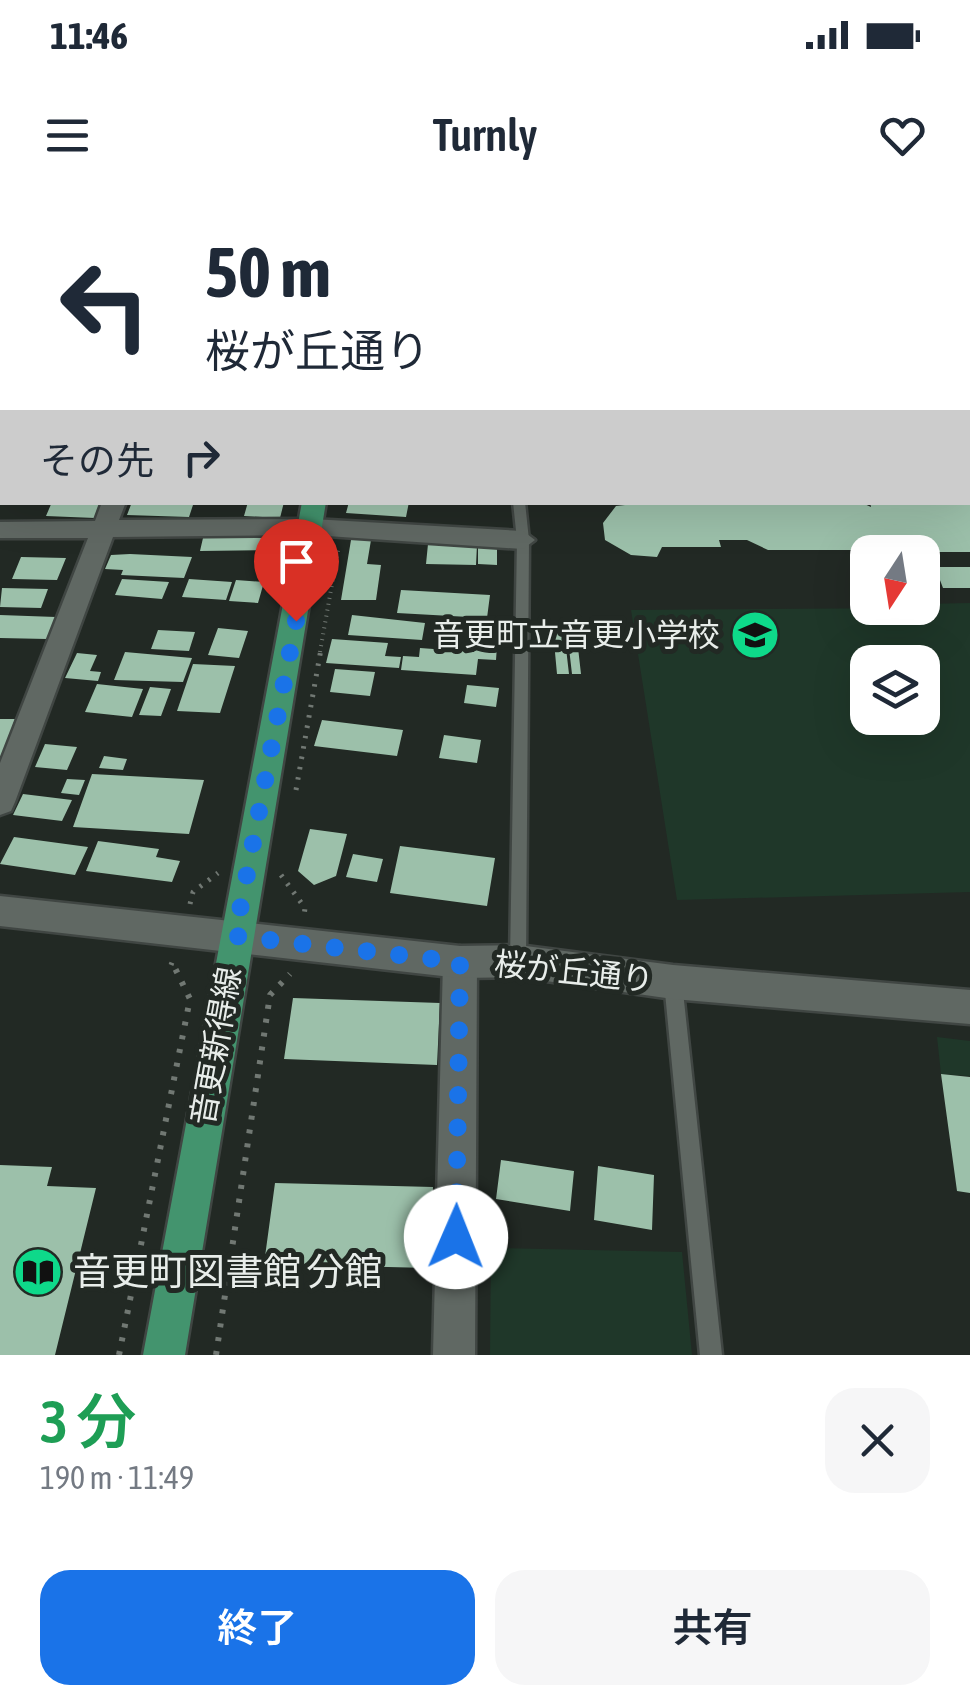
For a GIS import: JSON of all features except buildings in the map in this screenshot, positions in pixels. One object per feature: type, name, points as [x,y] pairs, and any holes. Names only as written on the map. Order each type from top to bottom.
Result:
[{"type":"main road","name":"音更新得線","points":[[164,1355],[235,936],[323,519]]},
{"type":"street","points":[[0,530],[111,516],[323,519],[523,540]]},
{"type":"street","points":[[0,802],[111,516]]},
{"type":"street","name":"桜が丘通り","points":[[0,911],[300,941],[460,962],[518,961],[673,982],[970,1007]]},
{"type":"street","points":[[454,1355],[460,962]]},
{"type":"lane","points":[[518,961],[523,540],[519,505]]},
{"type":"lane","points":[[673,982],[711,1355]]},
{"type":"path","points":[[294,799],[323,519]]},
{"type":"path","points":[[216,1355],[270,995],[295,968],[305,908],[281,876],[284,857]]},
{"type":"path","points":[[119,1355],[190,1000],[171,965],[185,931],[193,892]]},
{"type":"green space","points":[[970,603],[970,892],[677,900],[631,610],[850,608],[850,625],[940,625],[940,604]]},
{"type":"green space","points":[[937,1037],[970,1041],[970,1076],[941,1074]]},
{"type":"green space","points":[[491,1248],[682,1252],[692,1355],[490,1355]]},
{"type":"place","name":"音更町立音更小学校","points":[[755,635]]},
{"type":"place","name":"音更町図書館 分館","points":[[38,1272]]},
{"type":"route","points":[[296,621],[235,936],[460,962],[456,1237]]}]
